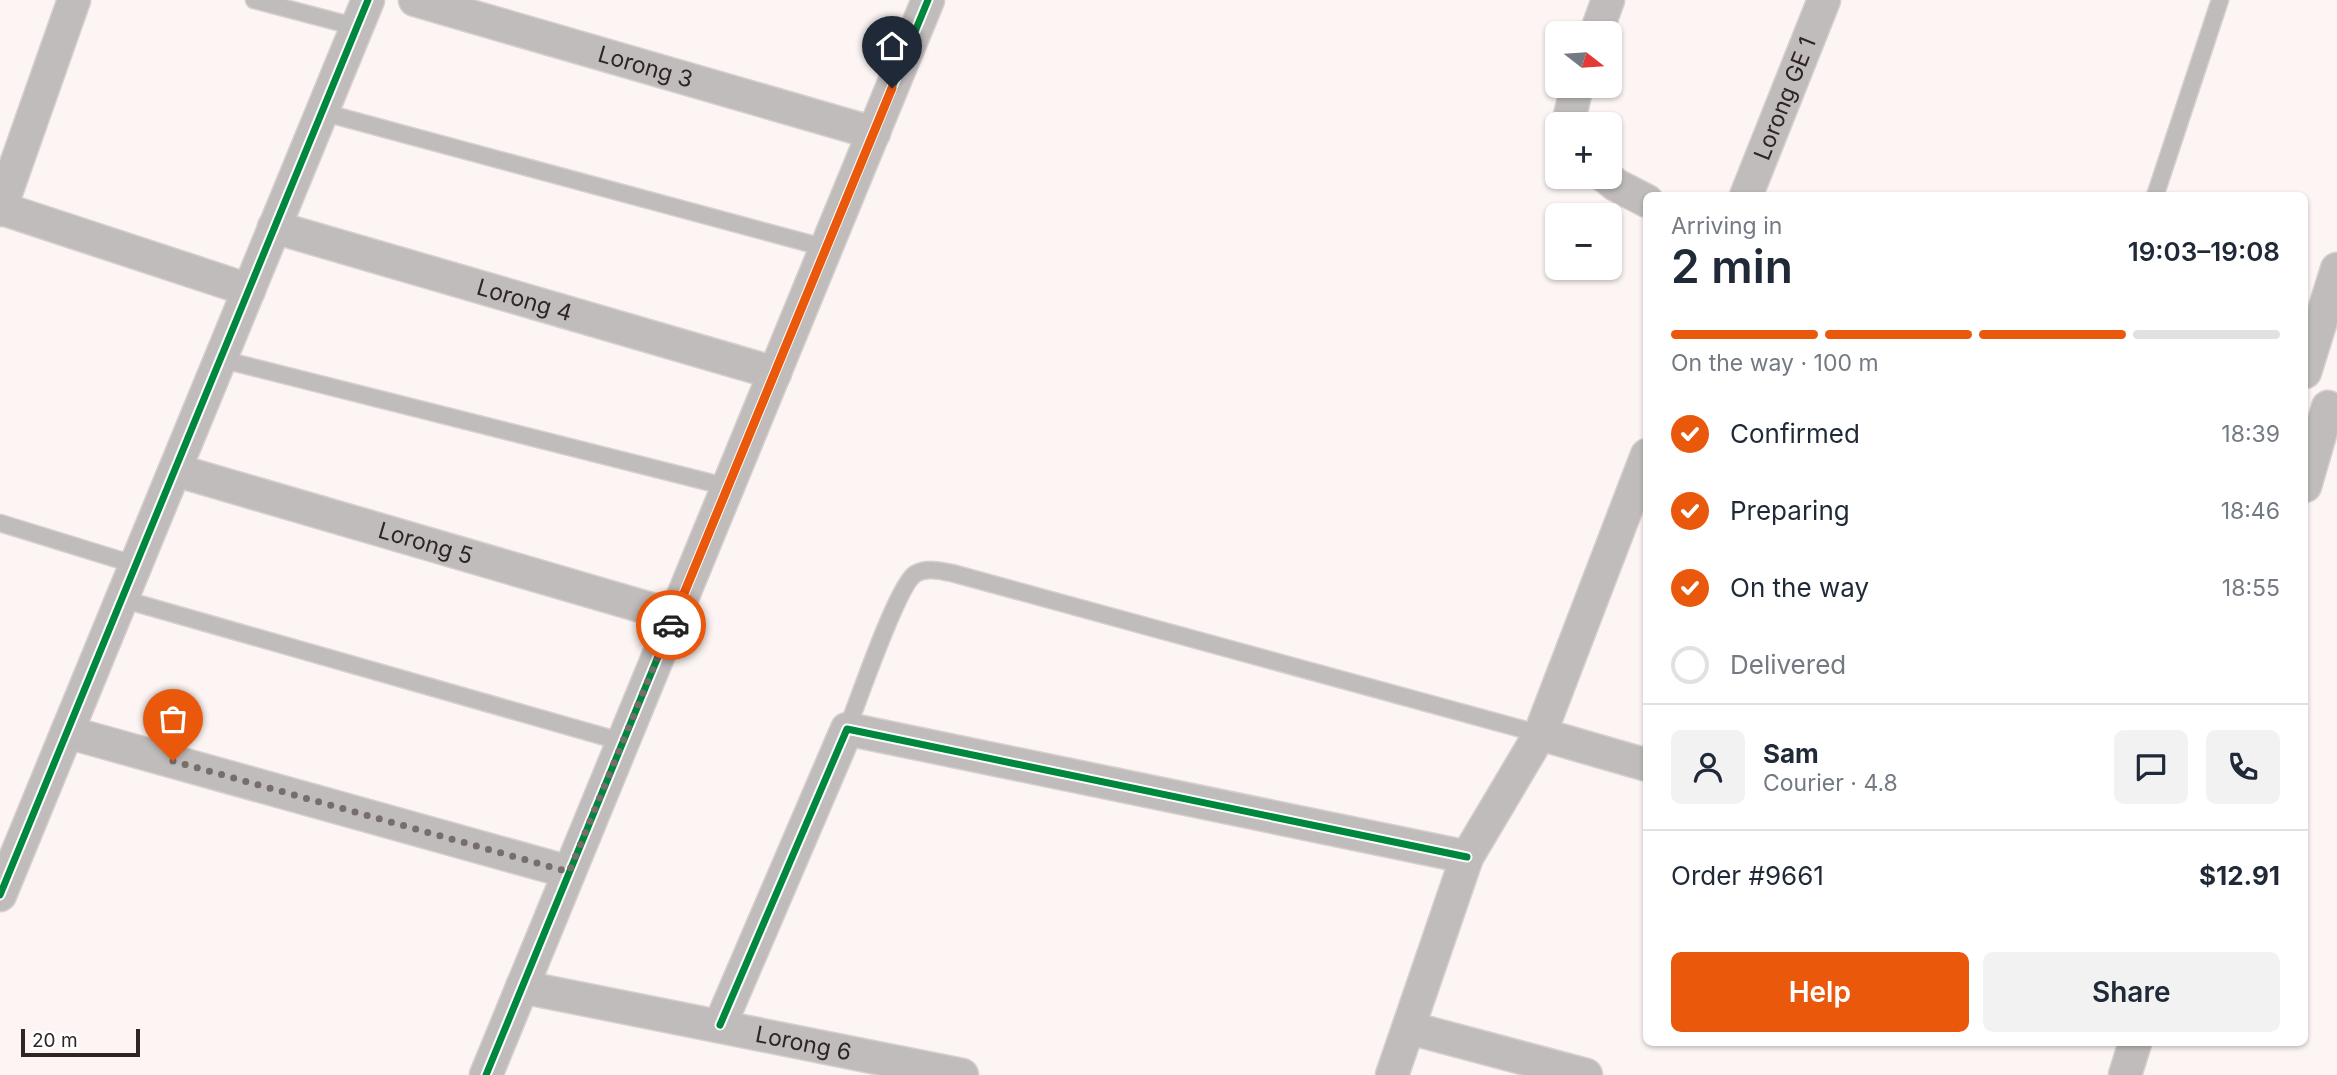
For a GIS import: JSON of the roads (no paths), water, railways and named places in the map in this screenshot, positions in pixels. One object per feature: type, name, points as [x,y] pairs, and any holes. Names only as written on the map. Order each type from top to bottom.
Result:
[{"type":"street","points":[[74,0],[0,209],[249,290]]},
{"type":"street","name":"Lorong 3","points":[[415,0],[874,133]]},
{"type":"street","points":[[486,1075],[928,0]]},
{"type":"street","points":[[1600,21],[1608,0]]},
{"type":"street","name":"Lorong GE 1","points":[[1748,192],[1824,0]]},
{"type":"street","points":[[0,895],[7,858],[67,732],[362,13]]},
{"type":"street","points":[[1622,188],[1643,199]]},
{"type":"street","name":"Lorong 4","points":[[274,227],[775,373]]},
{"type":"street","points":[[2308,362],[2337,269]]},
{"type":"street","points":[[2308,473],[2323,406]]},
{"type":"street","points":[[1392,1075],[1467,857],[1540,734],[1643,464]]},
{"type":"street","name":"Lorong 5","points":[[175,470],[675,615]]},
{"type":"street","points":[[720,1025],[848,729],[1467,857]]},
{"type":"street","points":[[67,732],[569,872]]},
{"type":"street","points":[[1540,734],[1643,764]]},
{"type":"street","name":"Lorong 6","points":[[522,987],[958,1075]]},
{"type":"street","points":[[1410,1028],[1586,1075]]},
{"type":"street","points":[[2125,1075],[2134,1046]]},
{"type":"lane","points":[[254,0],[362,13]]},
{"type":"lane","points":[[2156,192],[2220,0]]},
{"type":"lane","points":[[322,112],[826,248]]},
{"type":"lane","points":[[220,359],[728,487]]},
{"type":"lane","points":[[0,523],[136,565]]},
{"type":"lane","points":[[848,729],[905,587],[914,575],[929,569],[952,573],[1540,734]]},
{"type":"lane","points":[[122,599],[623,742]]}]
